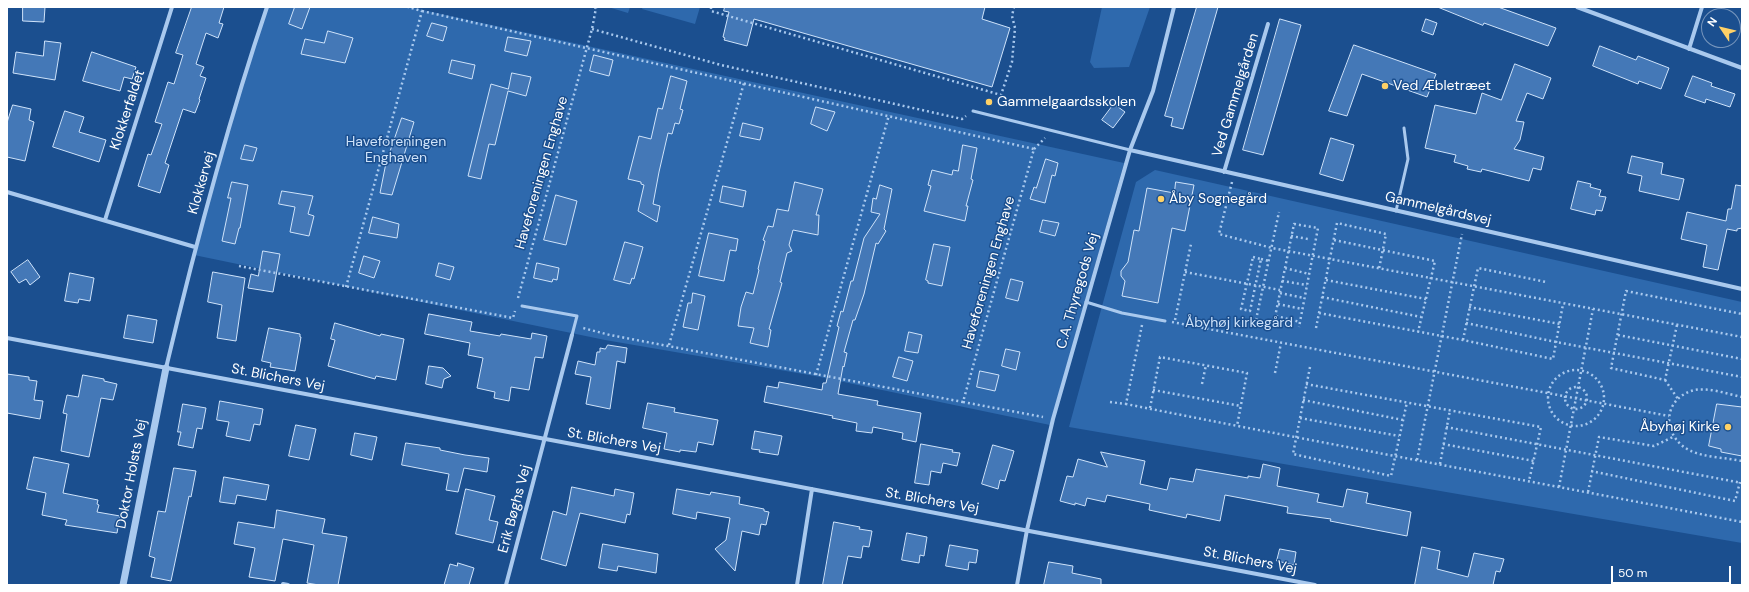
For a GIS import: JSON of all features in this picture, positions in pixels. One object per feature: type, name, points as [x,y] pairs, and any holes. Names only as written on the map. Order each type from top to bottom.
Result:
[{"type":"street","name":"Klokkerfaldet","points":[[105,220],[172,7]]},
{"type":"street","name":"Klokkervej","points":[[166,368],[195,248],[242,82],[268,7]]},
{"type":"street","name":"C.A. Thyregods Vej","points":[[1017,585],[1027,530],[1053,419],[1130,150],[1153,91],[1174,7]]},
{"type":"street","points":[[1577,7],[1742,68]]},
{"type":"street","points":[[1689,49],[1702,7]]},
{"type":"street","name":"Ved Gammelgården","points":[[1224,172],[1268,24]]},
{"type":"street","name":"Gammelgårdsvej","points":[[1130,150],[1742,289]]},
{"type":"street","points":[[7,192],[195,248]]},
{"type":"street","name":"St. Blichers Vej","points":[[544,439],[572,335]]},
{"type":"street","name":"St. Blichers Vej","points":[[7,338],[978,520],[1316,585]]},
{"type":"street","name":"Doktor Holsts Vej","points":[[123,585],[166,368]]},
{"type":"street","name":"Erik Bøghs Vej","points":[[506,585],[544,439]]},
{"type":"street","points":[[797,585],[812,489]]},
{"type":"street","points":[[283,584],[288,585]]},
{"type":"lane","points":[[973,111],[1130,150]]},
{"type":"lane","points":[[1396,211],[1408,159],[1404,128]]},
{"type":"lane","points":[[1086,302],[1122,313],[1165,321]]},
{"type":"lane","points":[[522,306],[577,316],[572,335]]},
{"type":"path","name":"Haveforeningen Enghave","points":[[408,7],[1034,149],[963,402]]},
{"type":"path","points":[[587,47],[596,8],[593,7]]},
{"type":"path","points":[[711,7],[711,11],[1001,95],[1012,62],[1015,28],[1012,16],[1014,7]]},
{"type":"path","points":[[346,286],[422,10]]},
{"type":"path","points":[[592,29],[721,65],[962,119],[973,111]]},
{"type":"path","name":"Haveforeningen Enghave","points":[[239,266],[514,318],[587,47]]},
{"type":"path","points":[[669,346],[744,83]]},
{"type":"path","points":[[816,375],[889,115]]},
{"type":"path","points":[[1234,174],[1219,234],[1272,248],[1330,260],[1742,337]]},
{"type":"path","points":[[1256,320],[1279,212]]},
{"type":"path","points":[[1274,322],[1294,224],[1318,228],[1299,327]]},
{"type":"path","points":[[1316,328],[1337,224],[1386,234],[1379,269]]},
{"type":"path","points":[[1417,460],[1463,226]]},
{"type":"path","points":[[1291,236],[1308,239]]},
{"type":"path","points":[[1334,240],[1435,261],[1418,332]]},
{"type":"path","points":[[1174,323],[1191,244]]},
{"type":"path","points":[[1261,259],[1250,311],[1242,309],[1253,257],[1261,259],[1269,261]]},
{"type":"path","points":[[1285,268],[1309,274]]},
{"type":"path","points":[[1463,340],[1478,268],[1546,282]]},
{"type":"path","points":[[1185,272],[1263,287],[1304,298]]},
{"type":"path","points":[[1326,280],[1426,299]]},
{"type":"path","points":[[1282,281],[1307,285]]},
{"type":"path","points":[[1678,399],[1665,380],[1611,368],[1626,291],[1742,314]]},
{"type":"path","points":[[1322,297],[1422,317]]},
{"type":"path","points":[[1278,304],[1302,309]]},
{"type":"path","points":[[1319,314],[1463,340],[1553,359],[1563,304]]},
{"type":"path","points":[[1469,307],[1560,324]]},
{"type":"path","points":[[1559,486],[1593,309]]},
{"type":"path","points":[[1276,316],[1300,322]]},
{"type":"path","points":[[1126,404],[1144,317]]},
{"type":"path","points":[[1165,321],[1669,416]]},
{"type":"path","points":[[1466,323],[1556,342],[1742,377]]},
{"type":"path","points":[[1665,380],[1676,324]]},
{"type":"path","points":[[574,326],[610,335],[816,375],[1053,419]]},
{"type":"path","points":[[1618,335],[1742,359]]},
{"type":"path","points":[[1276,373],[1281,343]]},
{"type":"path","points":[[1150,408],[1160,357],[1247,373],[1237,426]]},
{"type":"path","points":[[1202,384],[1206,365]]},
{"type":"path","points":[[1310,367],[1293,454],[1391,476],[1407,402]]},
{"type":"path","points":[[1569,371],[1581,371],[1592,375],[1598,381],[1602,388],[1604,404],[1601,411],[1590,423],[1582,426],[1571,426],[1560,421],[1554,416],[1548,401],[1548,393],[1555,379],[1562,374],[1569,371]]},
{"type":"path","points":[[1306,384],[1541,427],[1529,481]]},
{"type":"path","points":[[1578,387],[1587,395],[1587,400],[1581,408],[1574,409],[1567,406],[1564,401],[1564,396],[1570,388],[1578,387]]},
{"type":"path","points":[[1153,390],[1241,406]]},
{"type":"path","points":[[1742,397],[1704,390],[1692,391],[1678,399],[1673,405],[1669,416],[1669,427],[1673,437],[1681,446],[1692,452],[1742,461]]},
{"type":"path","points":[[1303,400],[1403,420]]},
{"type":"path","points":[[1110,402],[1150,408],[1295,438],[1559,486],[1742,522]]},
{"type":"path","points":[[1440,464],[1450,410]]},
{"type":"path","points":[[1300,418],[1400,436]]},
{"type":"path","points":[[1446,427],[1741,482],[1735,501],[1591,471]]},
{"type":"path","points":[[1588,492],[1599,437],[1654,446],[1673,437]]},
{"type":"path","points":[[1443,444],[1534,460]]},
{"type":"green space","name":"Haveforeningen Enghaven","points":[[268,7],[409,7],[1124,163],[1050,425],[815,376],[605,340],[194,255],[242,82]]},
{"type":"green space","points":[[608,7],[630,7],[628,13]]},
{"type":"green space","points":[[643,7],[700,7],[695,24],[642,9]]},
{"type":"green space","points":[[1102,7],[1150,7],[1129,67],[1094,68],[1090,62]]},
{"type":"green space","name":"Åbyhøj kirkegård","points":[[1155,170],[1742,302],[1742,543],[1069,427],[1136,182]]},
{"type":"building","points":[[23,7],[45,7],[44,22],[23,21]]},
{"type":"building","points":[[192,7],[224,7],[219,23],[223,24],[218,38],[206,33],[196,64],[204,67],[200,76],[206,78],[199,99],[200,100],[195,113],[183,109],[165,163],[169,165],[160,193],[138,186],[148,154],[151,155],[162,124],[155,122],[168,82],[174,84],[183,55],[176,53]]},
{"type":"building","points":[[295,7],[310,7],[302,29],[289,24]]},
{"type":"building","points":[[725,7],[985,7],[982,19],[1010,28],[992,87],[754,19],[747,46],[724,40],[725,38],[723,37],[729,12],[724,11]]},
{"type":"building","points":[[1197,7],[1218,7],[1183,129],[1171,126],[1173,118],[1165,116]]},
{"type":"building","points":[[1438,7],[1498,7],[1556,28],[1548,46],[1484,23],[1483,25]]},
{"type":"building","points":[[1280,19],[1301,25],[1263,155],[1243,150]]},
{"type":"building","points":[[1426,19],[1437,23],[1433,35],[1422,31]]},
{"type":"building","points":[[432,23],[447,27],[443,41],[427,36]]},
{"type":"building","points":[[328,31],[353,38],[345,63],[301,54],[305,39],[324,43]]},
{"type":"building","points":[[508,37],[531,41],[527,56],[505,51]]},
{"type":"building","points":[[45,41],[61,43],[55,80],[13,73],[16,52],[43,56]]},
{"type":"building","points":[[1354,45],[1436,74],[1427,97],[1362,74],[1347,116],[1329,111]]},
{"type":"building","points":[[1600,46],[1636,60],[1638,56],[1669,68],[1661,89],[1639,81],[1638,84],[1593,66]]},
{"type":"building","points":[[92,52],[136,67],[132,79],[124,77],[120,91],[83,81]]},
{"type":"building","points":[[594,55],[613,60],[609,76],[590,71]]},
{"type":"building","points":[[452,60],[475,65],[472,79],[449,73]]},
{"type":"building","points":[[1515,64],[1551,78],[1543,99],[1527,93],[1516,121],[1524,122],[1520,140],[1514,149],[1544,157],[1541,170],[1533,168],[1529,181],[1482,169],[1481,172],[1467,169],[1468,166],[1454,162],[1456,155],[1425,148],[1435,105],[1476,114],[1482,93],[1501,100]]},
{"type":"building","points":[[512,73],[531,77],[526,96],[508,91],[495,145],[489,144],[481,179],[468,176],[491,84],[508,89]]},
{"type":"building","points":[[671,76],[687,81],[680,109],[683,110],[679,124],[675,123],[672,134],[668,133],[659,172],[653,204],[660,206],[657,222],[638,211],[644,185],[641,184],[641,182],[628,179],[639,136],[651,139],[658,108],[662,109]]},
{"type":"building","points":[[1693,76],[1712,83],[1711,86],[1735,94],[1730,107],[1706,99],[1705,103],[1685,96]]},
{"type":"building","points":[[1114,104],[1125,112],[1113,128],[1102,120]]},
{"type":"building","points":[[13,105],[31,109],[29,120],[34,122],[25,161],[7,157],[7,123]]},
{"type":"building","points":[[816,107],[835,112],[827,131],[811,124]]},
{"type":"building","points":[[65,111],[84,117],[79,132],[106,140],[99,162],[53,147]]},
{"type":"building","points":[[402,118],[414,122],[392,195],[380,193],[386,163]]},
{"type":"building","points":[[743,123],[763,128],[760,140],[740,136]]},
{"type":"building","points":[[1331,138],[1354,145],[1343,181],[1320,174]]},
{"type":"building","points":[[245,145],[257,148],[253,161],[241,159]]},
{"type":"building","points":[[963,145],[977,148],[971,179],[973,180],[966,206],[968,206],[965,221],[924,211],[931,186],[928,185],[932,170],[952,175],[953,170],[958,171]]},
{"type":"building","points":[[1632,156],[1663,163],[1661,174],[1684,179],[1679,200],[1639,191],[1642,176],[1628,173]]},
{"type":"building","points":[[1046,159],[1058,163],[1055,176],[1052,175],[1045,203],[1030,199],[1034,187],[1036,188]]},
{"type":"building","points":[[1578,181],[1591,184],[1590,187],[1601,190],[1599,196],[1606,197],[1602,211],[1596,210],[1595,215],[1571,209]]},
{"type":"building","points":[[232,182],[248,185],[240,228],[235,244],[222,241],[231,198],[228,198]]},
{"type":"building","points":[[795,182],[823,189],[816,215],[819,215],[818,235],[793,230],[789,245],[792,251],[787,253],[780,282],[782,283],[769,329],[771,330],[768,347],[750,343],[754,328],[738,326],[741,307],[746,292],[753,294],[765,241],[763,240],[768,226],[773,227],[777,209],[788,211]]},
{"type":"building","points":[[1176,182],[1194,185],[1185,231],[1172,228],[1158,303],[1122,296],[1125,281],[1121,276],[1121,271],[1128,262],[1134,230],[1139,231],[1147,188],[1174,193]]},
{"type":"building","points":[[880,185],[892,189],[884,229],[886,231],[878,244],[876,243],[864,294],[855,320],[853,320],[844,352],[847,353],[838,394],[878,401],[877,405],[921,413],[916,442],[902,439],[903,433],[873,427],[872,433],[856,431],[857,423],[832,418],[833,416],[764,402],[767,386],[778,388],[779,382],[822,390],[823,383],[826,383],[839,327],[837,326],[841,311],[843,312],[851,281],[853,281],[864,238],[880,214],[871,212],[873,198],[876,199]]},
{"type":"building","points":[[1736,185],[1742,186],[1742,228],[1737,229],[1737,231],[1727,229],[1718,270],[1703,267],[1707,245],[1681,239],[1687,212],[1726,221],[1728,209],[1731,209]]},
{"type":"building","points":[[723,186],[746,191],[743,207],[720,202]]},
{"type":"building","points":[[282,191],[313,196],[308,214],[314,216],[309,236],[290,232],[295,207],[279,204]]},
{"type":"building","points":[[556,195],[577,201],[566,245],[544,240]]},
{"type":"building","points":[[373,217],[399,224],[397,238],[369,233]]},
{"type":"building","points":[[1043,220],[1059,223],[1055,236],[1040,232]]},
{"type":"building","points":[[709,233],[738,239],[736,251],[730,250],[724,281],[699,276]]},
{"type":"building","points":[[625,242],[643,247],[634,279],[632,278],[630,284],[614,280]]},
{"type":"building","points":[[934,244],[950,247],[942,286],[928,283],[926,280]]},
{"type":"building","points":[[263,251],[280,254],[273,292],[248,288],[251,274],[258,276]]},
{"type":"building","points":[[364,256],[380,261],[374,278],[359,273]]},
{"type":"building","points":[[28,260],[40,277],[30,285],[26,279],[19,283],[11,272]]},
{"type":"building","points":[[439,263],[454,267],[450,280],[436,276]]},
{"type":"building","points":[[537,263],[559,268],[557,280],[553,279],[552,282],[534,278]]},
{"type":"building","points":[[213,272],[245,278],[236,341],[217,338],[222,305],[208,302]]},
{"type":"building","points":[[70,273],[94,278],[90,301],[79,299],[78,303],[65,301]]},
{"type":"building","points":[[1011,279],[1023,282],[1018,301],[1006,298]]},
{"type":"building","points":[[693,293],[705,296],[698,330],[683,327],[688,303],[691,303]]},
{"type":"building","points":[[429,314],[472,322],[470,331],[531,339],[532,333],[547,336],[543,358],[535,357],[529,390],[511,387],[509,401],[494,398],[495,392],[477,388],[483,358],[468,355],[470,343],[425,334]]},
{"type":"building","points":[[128,315],[157,320],[153,343],[124,338]]},
{"type":"building","points":[[335,323],[380,336],[381,334],[404,339],[396,380],[376,376],[375,379],[328,366],[335,340],[331,339]]},
{"type":"building","points":[[269,328],[300,334],[301,337],[295,371],[270,367],[271,363],[262,361]]},
{"type":"building","points":[[909,332],[922,335],[918,353],[905,351]]},
{"type":"building","points":[[608,345],[627,348],[625,363],[617,361],[610,409],[586,404],[591,377],[575,374],[578,361],[595,365],[597,352],[600,352],[600,348],[605,349]]},
{"type":"building","points":[[1006,349],[1020,352],[1016,370],[1002,366]]},
{"type":"building","points":[[899,357],[913,361],[907,381],[893,377]]},
{"type":"building","points":[[429,366],[443,368],[451,376],[444,379],[442,388],[426,384]]},
{"type":"building","points":[[980,371],[999,375],[995,391],[977,387]]},
{"type":"building","points":[[7,374],[29,377],[29,380],[37,381],[34,400],[43,401],[40,419],[7,413]]},
{"type":"building","points":[[83,375],[104,379],[104,381],[117,384],[113,400],[101,398],[89,457],[61,451],[67,414],[63,413],[67,395],[78,397]]},
{"type":"building","points":[[220,401],[263,409],[260,425],[254,424],[250,441],[226,436],[229,422],[217,420]]},
{"type":"building","points":[[648,403],[675,408],[674,412],[718,420],[713,445],[698,442],[696,452],[680,450],[680,452],[664,449],[667,433],[643,428]]},
{"type":"building","points":[[183,404],[206,408],[202,429],[197,428],[193,448],[178,445],[181,432],[178,432]]},
{"type":"building","name":"Åbyhøj Kirke","points":[[1717,404],[1742,407],[1742,456],[1721,452],[1721,449],[1709,446]]},
{"type":"building","points":[[296,425],[316,429],[309,460],[289,456]]},
{"type":"building","points":[[755,431],[782,436],[778,455],[759,452],[760,450],[752,449]]},
{"type":"building","points":[[355,433],[377,437],[372,460],[351,455]]},
{"type":"building","points":[[406,443],[440,448],[440,450],[465,455],[489,458],[487,472],[464,468],[458,492],[446,490],[449,474],[402,465]]},
{"type":"building","points":[[921,444],[953,450],[952,452],[960,453],[957,466],[943,463],[941,473],[931,471],[929,485],[915,483]]},
{"type":"building","points":[[993,445],[1014,451],[1005,481],[1000,480],[998,489],[982,484]]},
{"type":"building","points":[[1101,452],[1145,461],[1140,484],[1167,490],[1170,478],[1193,482],[1196,469],[1248,478],[1248,476],[1260,478],[1263,464],[1280,468],[1277,486],[1319,494],[1317,502],[1343,507],[1347,489],[1368,493],[1366,503],[1411,512],[1407,536],[1330,521],[1331,519],[1287,513],[1288,507],[1225,495],[1220,521],[1187,514],[1186,518],[1149,510],[1150,504],[1107,495],[1105,502],[1087,498],[1085,506],[1060,501],[1067,476],[1073,477],[1078,459],[1107,467]]},
{"type":"building","points":[[34,457],[69,464],[63,493],[98,500],[97,504],[99,505],[97,512],[120,516],[117,533],[65,525],[67,520],[42,515],[46,493],[27,489]]},
{"type":"building","points":[[174,468],[196,471],[191,497],[189,496],[171,581],[151,577],[155,558],[149,556],[158,511],[165,512]]},
{"type":"building","points":[[224,477],[269,485],[266,500],[237,495],[235,504],[220,502]]},
{"type":"building","points":[[572,487],[614,496],[615,489],[634,493],[630,515],[627,514],[625,523],[580,513],[566,566],[541,559],[553,511],[566,515]]},
{"type":"building","points":[[466,489],[495,496],[489,520],[498,522],[493,543],[456,534]]},
{"type":"building","points":[[677,489],[710,495],[711,492],[740,497],[739,504],[764,509],[764,511],[769,512],[766,525],[761,524],[759,535],[742,531],[735,571],[715,549],[726,540],[730,518],[697,512],[696,519],[673,514]]},
{"type":"building","points":[[277,510],[325,519],[322,533],[347,537],[338,585],[319,585],[307,583],[314,545],[283,539],[275,581],[249,577],[255,548],[234,544],[238,522],[274,528]]},
{"type":"building","points":[[834,522],[872,531],[869,547],[863,546],[861,558],[848,556],[842,585],[823,585]]},
{"type":"building","points":[[907,533],[927,537],[924,556],[920,555],[919,563],[902,560]]},
{"type":"building","points":[[603,544],[658,554],[656,573],[618,566],[617,571],[599,568]]},
{"type":"building","points":[[950,545],[978,550],[976,563],[969,562],[968,570],[946,566]]},
{"type":"building","points":[[1422,547],[1440,551],[1437,569],[1468,577],[1474,553],[1504,559],[1500,572],[1496,571],[1493,585],[1415,585]]},
{"type":"building","points":[[1280,549],[1296,552],[1294,565],[1277,561]]},
{"type":"building","points":[[1049,562],[1073,566],[1072,573],[1101,579],[1101,585],[1044,585]]},
{"type":"building","points":[[458,563],[474,568],[469,585],[444,585],[450,564],[457,566]]},
{"type":"place","name":"Ved Æbletræet","points":[[1385,86]]},
{"type":"place","name":"Gammelgaardsskolen","points":[[989,102]]},
{"type":"place","name":"Åby Sognegård","points":[[1161,199]]},
{"type":"place","name":"Åbyhøj Kirke","points":[[1728,427]]}]
